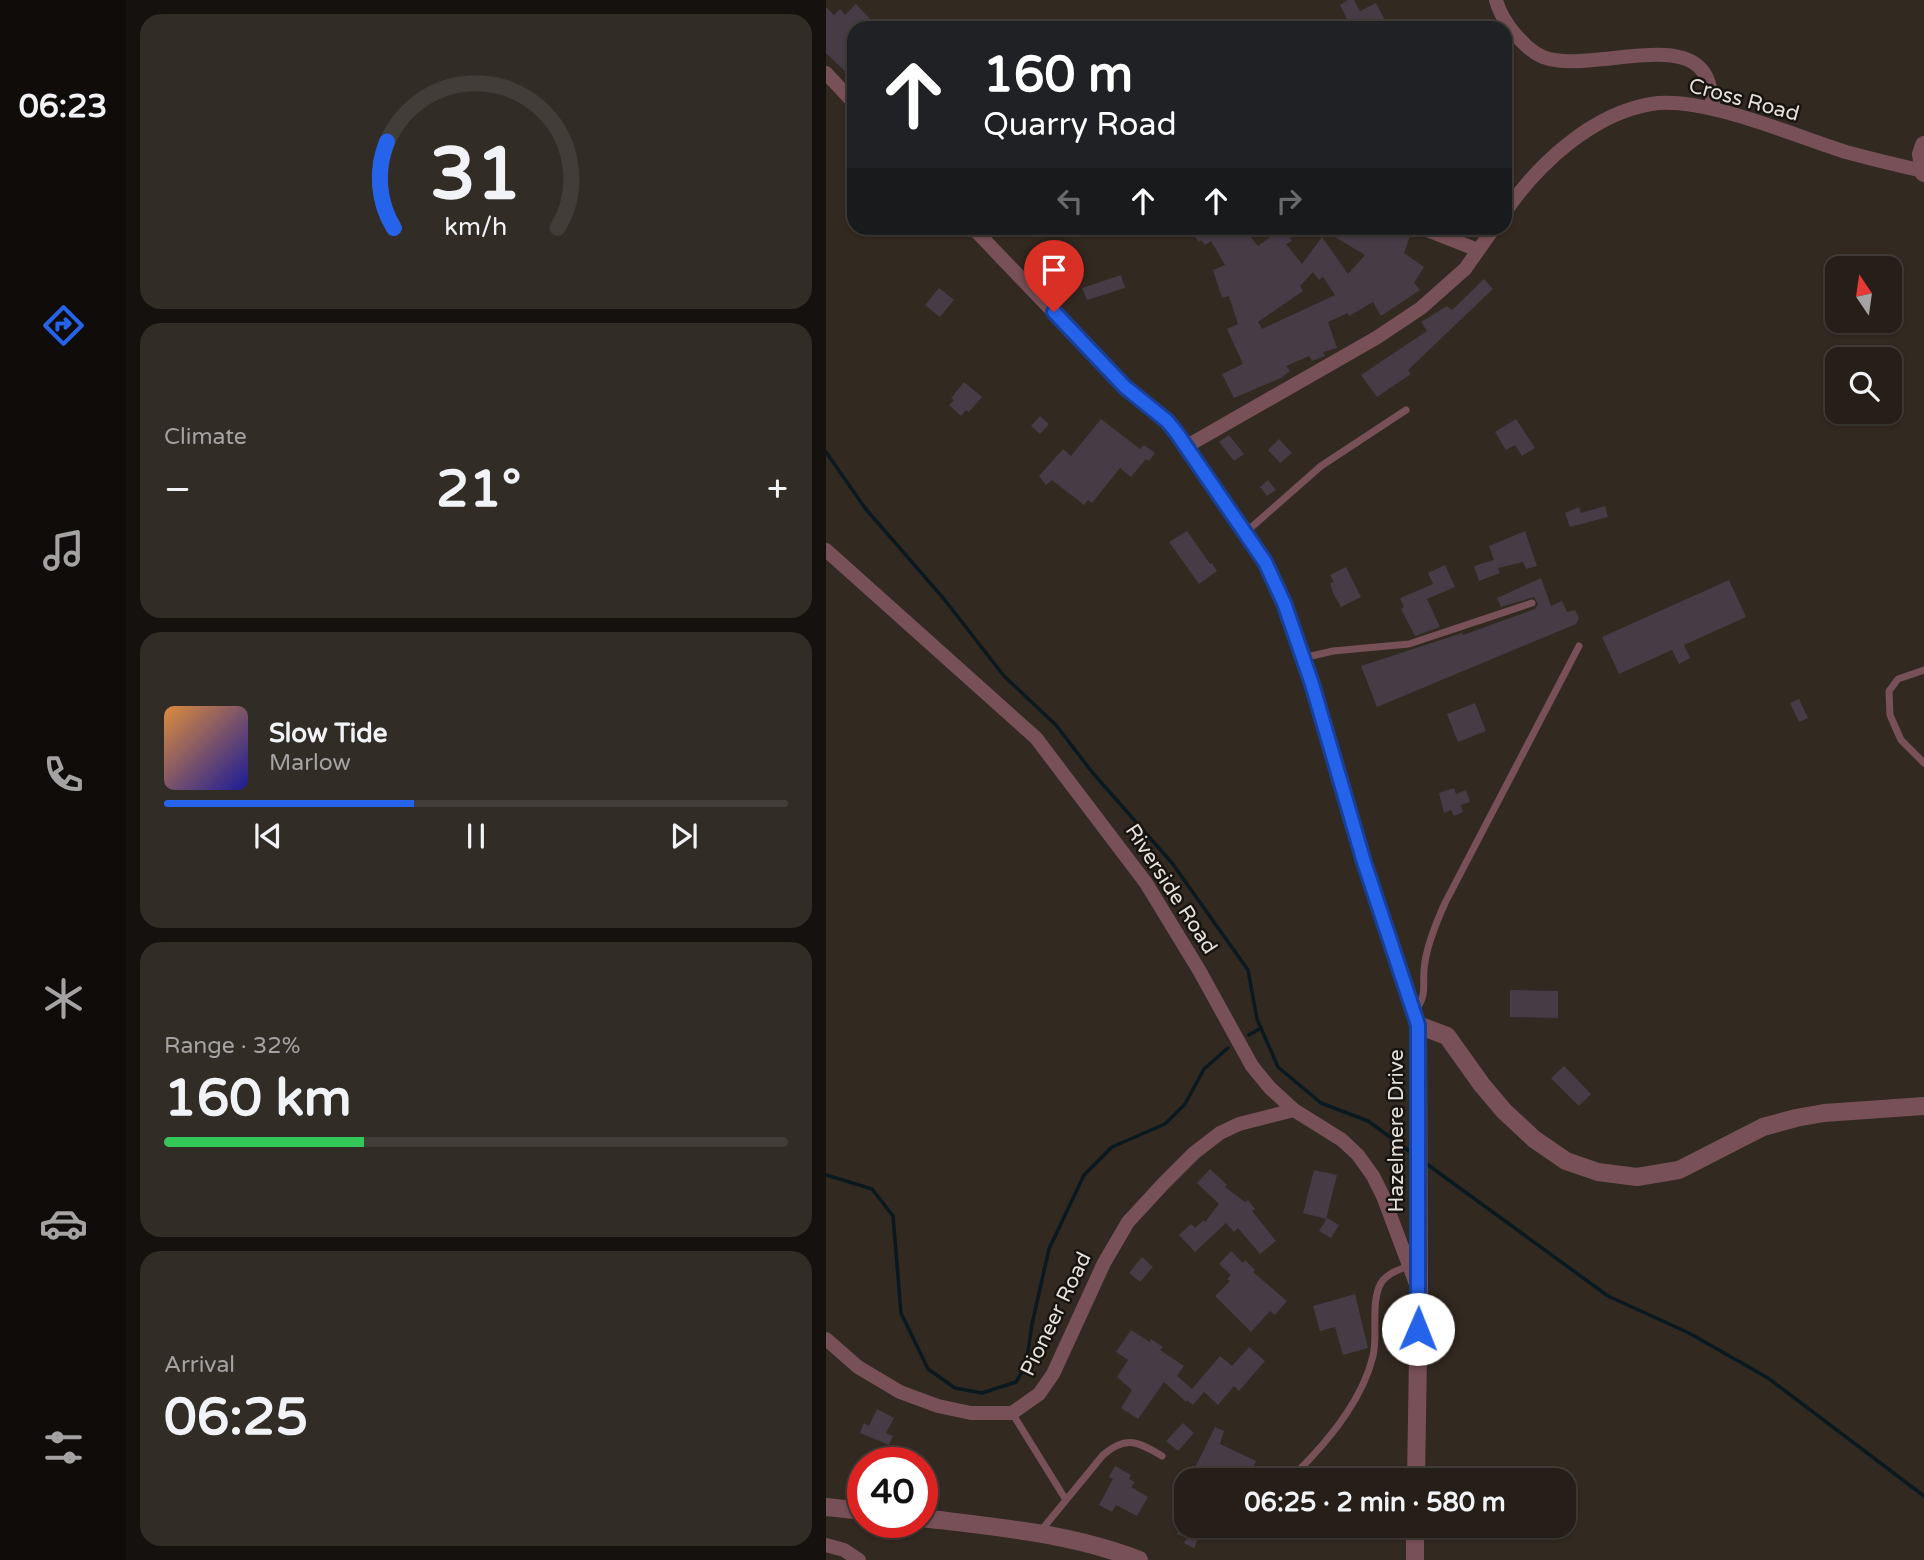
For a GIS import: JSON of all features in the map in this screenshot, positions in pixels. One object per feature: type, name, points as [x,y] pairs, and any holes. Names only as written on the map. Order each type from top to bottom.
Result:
[{"type":"street","points":[[1496,0],[1506,21]]},
{"type":"street","points":[[1512,29],[1525,46],[1543,57],[1569,61],[1666,54],[1686,58],[1700,67],[1710,83],[1714,109]]},
{"type":"street","points":[[826,72],[847,95]]},
{"type":"street","name":"Cross Road","points":[[1512,201],[1555,155],[1594,127],[1626,110],[1653,103],[1679,103],[1714,109],[1848,152],[1924,172]]},
{"type":"street","points":[[1924,145],[1921,155],[1924,172]]},
{"type":"street","points":[[980,235],[1125,387],[1167,421],[1187,446],[1265,562],[1303,658],[1364,862],[1416,1018]]},
{"type":"street","points":[[1440,235],[1478,250]]},
{"type":"street","points":[[1187,446],[1376,338],[1421,308],[1465,269],[1489,235]]},
{"type":"street","name":"Riverside Road","points":[[826,550],[1036,738],[1146,883],[1199,970],[1252,1066],[1270,1088],[1294,1110],[1342,1140],[1358,1155],[1384,1196],[1419,1291]]},
{"type":"street","name":"Hazelmere Drive","points":[[1416,1018],[1447,1036],[1482,1086],[1534,1139],[1566,1161],[1598,1172],[1637,1177],[1679,1170],[1763,1128],[1796,1118],[1824,1113],[1924,1107]]},
{"type":"street","name":"Hazelmere Drive","points":[[1416,1018],[1419,1186],[1416,1468]]},
{"type":"street","name":"Pioneer Road","points":[[1012,1413],[1039,1394],[1053,1374],[1104,1263],[1129,1222],[1164,1184],[1194,1153],[1220,1133],[1239,1124],[1294,1110]]},
{"type":"street","points":[[826,1339],[858,1367],[900,1392],[938,1406],[971,1413],[1012,1413]]},
{"type":"street","points":[[826,1507],[847,1509]]},
{"type":"street","points":[[938,1520],[1039,1533],[1073,1540],[1139,1560]]},
{"type":"street","points":[[1415,1538],[1415,1560]]},
{"type":"street","points":[[826,1545],[844,1550],[859,1560]]},
{"type":"lane","points":[[1246,532],[1321,466],[1406,410]]},
{"type":"lane","points":[[1303,658],[1334,650],[1409,644],[1532,603]]},
{"type":"lane","points":[[1416,1018],[1422,1000],[1427,950],[1444,903],[1579,646]]},
{"type":"lane","points":[[1924,670],[1898,679],[1889,691],[1890,715],[1901,740],[1924,761]]},
{"type":"lane","points":[[1301,1468],[1319,1450],[1337,1425],[1368,1373],[1373,1355],[1379,1285],[1389,1274],[1409,1266]]},
{"type":"lane","points":[[1012,1413],[1066,1500]]},
{"type":"lane","points":[[1039,1533],[1111,1447],[1133,1442],[1143,1444],[1161,1456]]},
{"type":"building","points":[[1354,0],[1360,11],[1376,3],[1385,21],[1348,21],[1340,5]]},
{"type":"building","points":[[856,4],[872,21],[847,21],[847,73],[826,53],[826,7],[834,15],[840,9],[845,15]]},
{"type":"building","points":[[1194,235],[1249,235],[1258,246],[1273,235],[1288,235],[1292,241],[1286,244],[1302,264],[1322,237],[1348,274],[1365,255],[1332,235],[1410,235],[1404,253],[1424,267],[1414,283],[1420,290],[1381,316],[1373,302],[1349,316],[1348,313],[1328,322],[1337,348],[1323,352],[1325,356],[1312,361],[1309,356],[1286,366],[1290,371],[1281,378],[1234,398],[1222,374],[1243,364],[1227,329],[1238,324],[1229,296],[1222,298],[1213,270],[1225,265],[1211,241],[1205,245],[1201,240],[1199,242]],"holes":[[[1313,272],[1319,280],[1323,277],[1335,295],[1262,329],[1258,322],[1303,291],[1300,286]]]},
{"type":"building","points":[[1121,275],[1125,288],[1087,300],[1082,288]]},
{"type":"building","points":[[1484,279],[1493,289],[1408,370],[1411,374],[1377,397],[1361,375],[1427,331],[1421,322],[1447,306],[1452,310]]},
{"type":"building","points":[[939,288],[954,300],[940,317],[925,305]]},
{"type":"building","points":[[964,382],[982,397],[969,412],[966,410],[961,416],[949,405],[954,400],[951,398]]},
{"type":"building","points":[[1040,416],[1049,424],[1040,434],[1031,426]]},
{"type":"building","points":[[1101,419],[1140,449],[1144,445],[1155,453],[1149,461],[1146,459],[1131,477],[1120,468],[1092,503],[1088,500],[1084,505],[1052,480],[1046,485],[1039,476],[1063,449],[1071,456]]},
{"type":"building","points":[[1516,419],[1535,448],[1522,456],[1515,445],[1506,450],[1495,432]]},
{"type":"building","points":[[1229,435],[1244,454],[1234,461],[1219,442]]},
{"type":"building","points":[[1279,439],[1292,453],[1280,463],[1268,450]]},
{"type":"building","points":[[1268,480],[1276,490],[1267,496],[1260,487]]},
{"type":"building","points":[[1605,506],[1608,517],[1570,527],[1565,513],[1579,507],[1581,513]]},
{"type":"building","points":[[1187,531],[1217,571],[1199,584],[1169,542]]},
{"type":"building","points":[[1525,531],[1537,566],[1526,569],[1523,562],[1498,568],[1500,573],[1479,581],[1474,566],[1494,560],[1489,546]]},
{"type":"building","points":[[1445,565],[1455,587],[1427,599],[1440,627],[1415,636],[1401,609],[1404,607],[1400,598],[1433,584],[1428,573]]},
{"type":"building","points":[[1346,567],[1361,597],[1341,607],[1333,593],[1330,583],[1334,582],[1330,575]]},
{"type":"building","points":[[1541,578],[1551,606],[1562,601],[1567,612],[1575,610],[1579,618],[1576,624],[1377,707],[1361,666],[1462,633],[1463,635],[1535,609],[1538,604],[1534,597],[1501,607],[1497,598]]},
{"type":"building","points":[[1729,580],[1746,617],[1684,645],[1690,658],[1679,664],[1672,650],[1619,674],[1602,637]]},
{"type":"building","points":[[1799,699],[1808,718],[1799,722],[1790,703]]},
{"type":"building","points":[[1475,703],[1486,731],[1458,742],[1447,714]]},
{"type":"building","points":[[1454,788],[1456,794],[1466,790],[1470,802],[1461,805],[1463,812],[1454,816],[1451,810],[1444,813],[1439,793]]},
{"type":"building","points":[[1510,990],[1558,991],[1558,1018],[1510,1017]]},
{"type":"building","points":[[1564,1066],[1591,1094],[1579,1106],[1551,1078]]},
{"type":"building","points":[[1210,1169],[1227,1185],[1225,1187],[1245,1202],[1248,1200],[1255,1209],[1252,1211],[1276,1241],[1260,1254],[1238,1228],[1234,1232],[1226,1223],[1195,1252],[1179,1235],[1191,1224],[1195,1228],[1204,1220],[1205,1222],[1219,1204],[1197,1183]]},
{"type":"building","points":[[1314,1170],[1337,1175],[1326,1219],[1303,1213]]},
{"type":"building","points":[[1327,1218],[1339,1225],[1331,1238],[1319,1231]]},
{"type":"building","points":[[1231,1251],[1243,1263],[1245,1260],[1255,1270],[1253,1272],[1287,1301],[1275,1315],[1270,1311],[1251,1332],[1215,1296],[1230,1281],[1227,1279],[1231,1275],[1219,1264]]},
{"type":"building","points":[[1142,1257],[1153,1267],[1140,1282],[1129,1273]]},
{"type":"building","points":[[1355,1294],[1368,1348],[1343,1355],[1335,1327],[1320,1331],[1313,1306]]},
{"type":"building","points":[[1131,1330],[1163,1347],[1160,1350],[1184,1366],[1177,1376],[1192,1389],[1220,1356],[1232,1366],[1249,1347],[1265,1361],[1239,1391],[1234,1386],[1218,1405],[1204,1392],[1193,1405],[1164,1382],[1138,1419],[1121,1408],[1132,1390],[1117,1377],[1128,1360],[1116,1352]]},
{"type":"building","points":[[877,1409],[894,1418],[886,1433],[893,1436],[889,1445],[860,1433],[864,1423],[869,1426]]},
{"type":"building","points":[[1183,1423],[1194,1433],[1178,1451],[1166,1441]]},
{"type":"building","points":[[1215,1427],[1224,1431],[1220,1444],[1256,1461],[1253,1468],[1195,1468]]},
{"type":"building","points":[[1115,1466],[1131,1475],[1129,1479],[1135,1482],[1131,1487],[1148,1497],[1137,1516],[1116,1505],[1112,1512],[1099,1505],[1113,1479],[1109,1477]]},
{"type":"building","points":[[1187,1538],[1199,1538],[1194,1548],[1184,1543]]},
{"type":"waterway","points":[[826,452],[865,508],[944,599],[1004,676],[1056,725],[1092,772],[1172,863],[1248,970],[1257,1019],[1278,1067],[1321,1103],[1368,1121],[1412,1153]]},
{"type":"waterway","points":[[1249,1035],[1261,1028]]},
{"type":"waterway","points":[[826,1175],[872,1189],[893,1216],[901,1313],[928,1369],[955,1388],[982,1393],[1016,1382],[1026,1365],[1049,1249],[1084,1175],[1112,1147],[1165,1124],[1185,1104],[1204,1069],[1228,1048]]},
{"type":"waterway","points":[[1424,1162],[1608,1296],[1689,1333],[1768,1378],[1924,1496]]},
{"type":"route","points":[[1054,312],[1125,387],[1167,421],[1176,432],[1265,562],[1284,603],[1312,684],[1364,862],[1418,1025],[1418,1329]]}]
